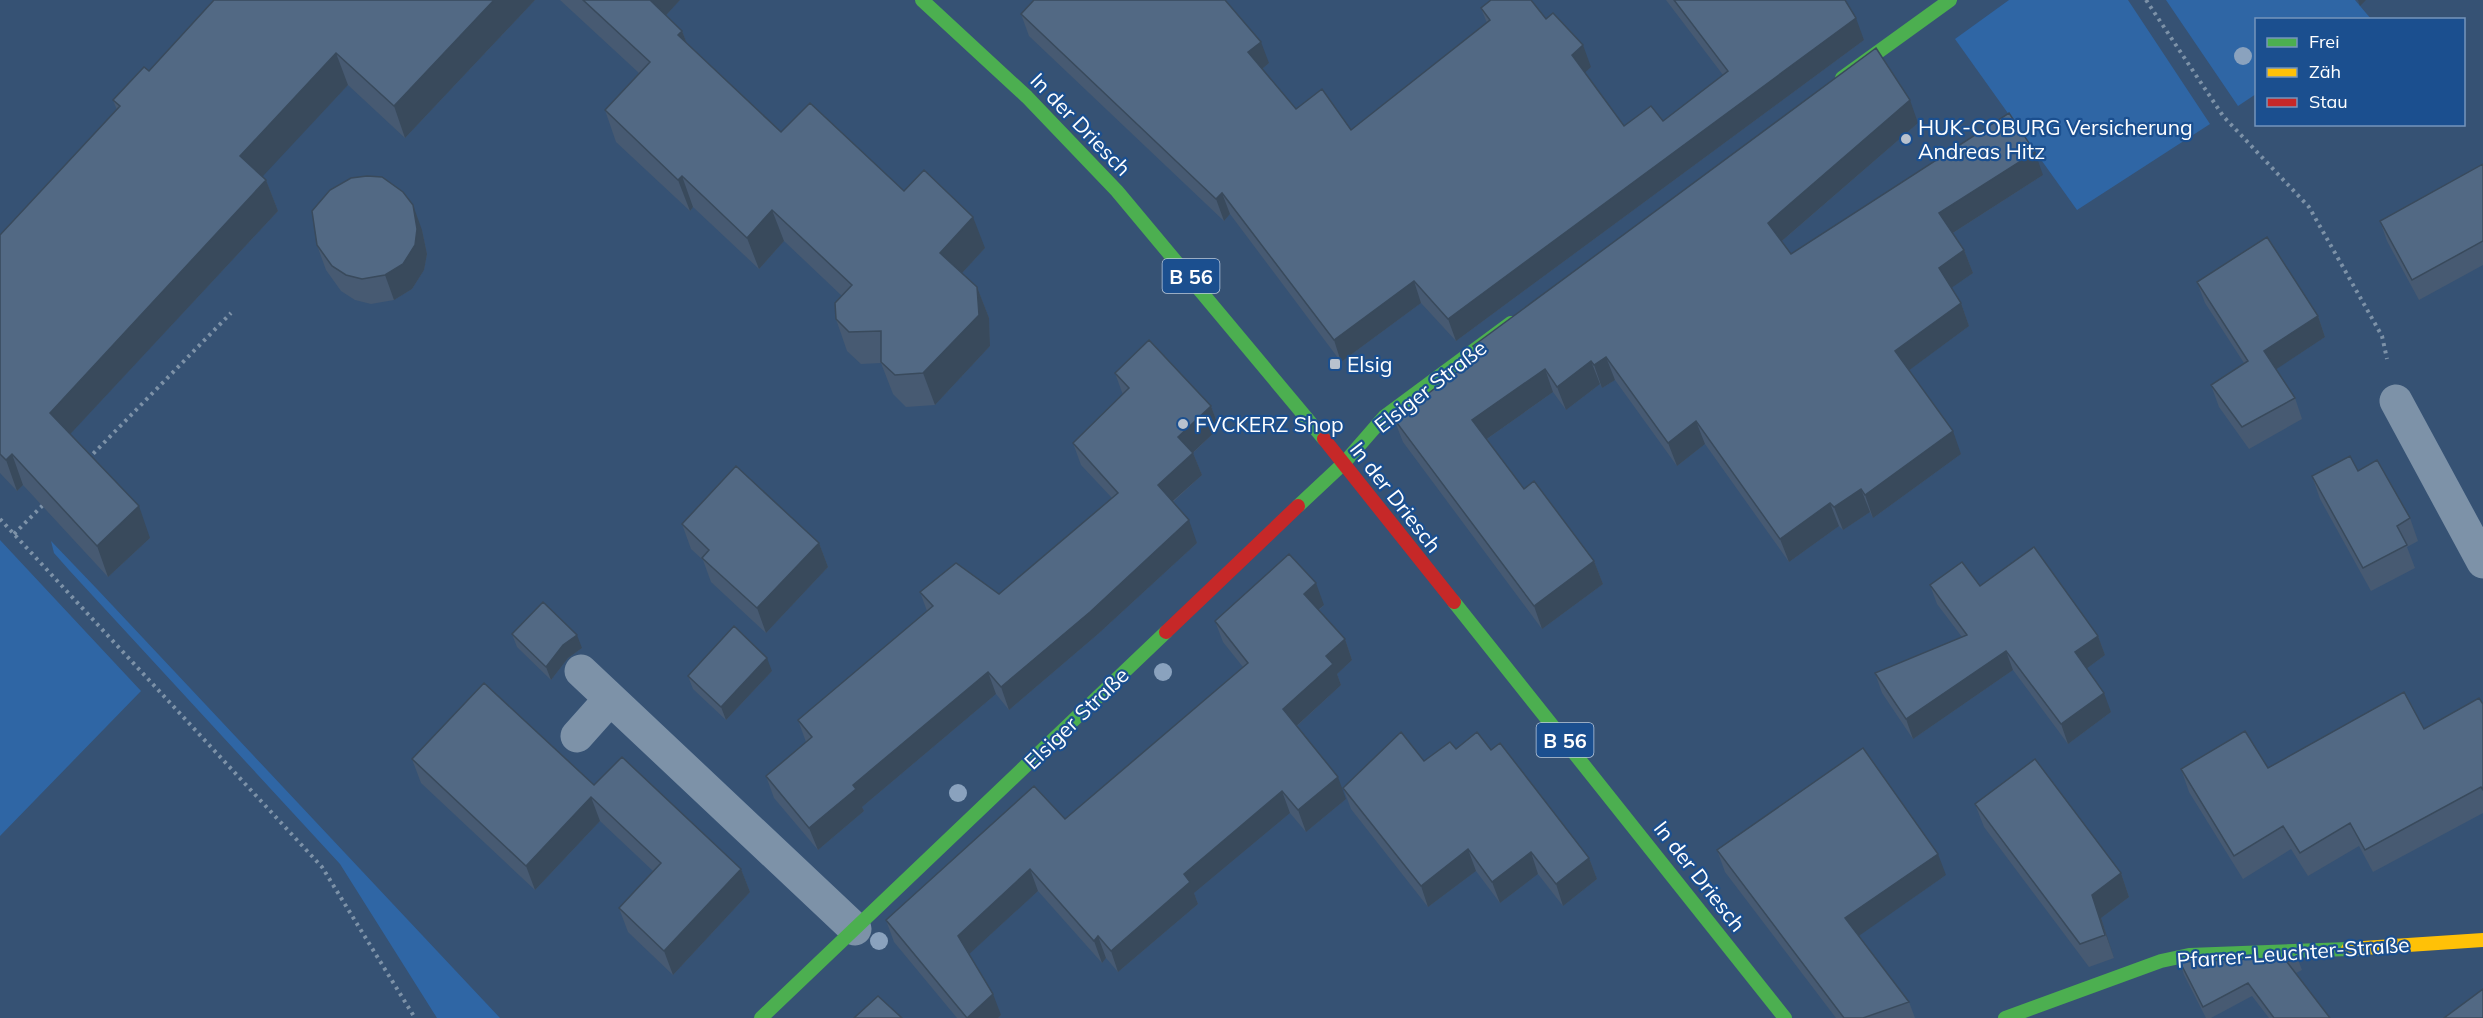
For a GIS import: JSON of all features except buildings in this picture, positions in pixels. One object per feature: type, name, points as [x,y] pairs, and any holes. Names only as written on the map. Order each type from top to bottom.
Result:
[{"type":"street","name":"In der Driesch","points":[[922,0],[1027,97],[1117,191],[1344,464],[1785,1018]]},
{"type":"street","points":[[1830,87],[1950,0]]},
{"type":"street","name":"Elsiger Straße","points":[[761,1018],[1344,464],[1384,417],[1527,311]]},
{"type":"street","points":[[2396,401],[2483,562]]},
{"type":"street","points":[[581,671],[855,929]]},
{"type":"street","points":[[577,735],[610,699]]},
{"type":"street","name":"Pfarrer-Leuchter-Straße","points":[[2005,1018],[2161,961],[2189,955],[2312,951],[2483,940]]},
{"type":"path","points":[[2146,0],[2223,116],[2309,207],[2382,336],[2396,401]]},
{"type":"path","points":[[82,465],[231,313]]},
{"type":"path","points":[[14,534],[49,499]]},
{"type":"path","points":[[0,519],[322,867],[415,1018]]},
{"type":"shaded area","points":[[2009,0],[2128,0],[2210,124],[2077,210],[1955,39]]},
{"type":"shaded area","points":[[2166,0],[2355,0],[2370,18],[2255,18],[2255,95],[2238,106]]},
{"type":"shaded area","points":[[0,540],[141,691],[0,836]]},
{"type":"shaded area","points":[[51,541],[500,1018],[437,1018],[340,864],[69,570],[54,553]]},
{"type":"traffic: fast","points":[[922,0],[1027,97],[1117,191],[1324,439]]},
{"type":"traffic: fast","points":[[1842,78],[1950,0]]},
{"type":"traffic: fast","points":[[1298,506],[1344,463],[1384,417],[1511,323]]},
{"type":"traffic: fast","points":[[1454,602],[1785,1018]]},
{"type":"traffic: fast","points":[[761,1018],[1166,632]]},
{"type":"traffic: fast","points":[[2005,1018],[2161,961],[2189,955],[2348,949]]},
{"type":"traffic: slow","points":[[2348,949],[2483,940]]},
{"type":"traffic: jam","points":[[1324,439],[1454,602]]},
{"type":"traffic: jam","points":[[1166,632],[1298,506]]},
{"type":"place","name":"HUK-COBURG Versicherung Andreas Hitz","points":[[1906,139]]},
{"type":"place","name":"Elsig","points":[[1335,364]]},
{"type":"place","name":"FVCKERZ Shop","points":[[1183,424]]}]
